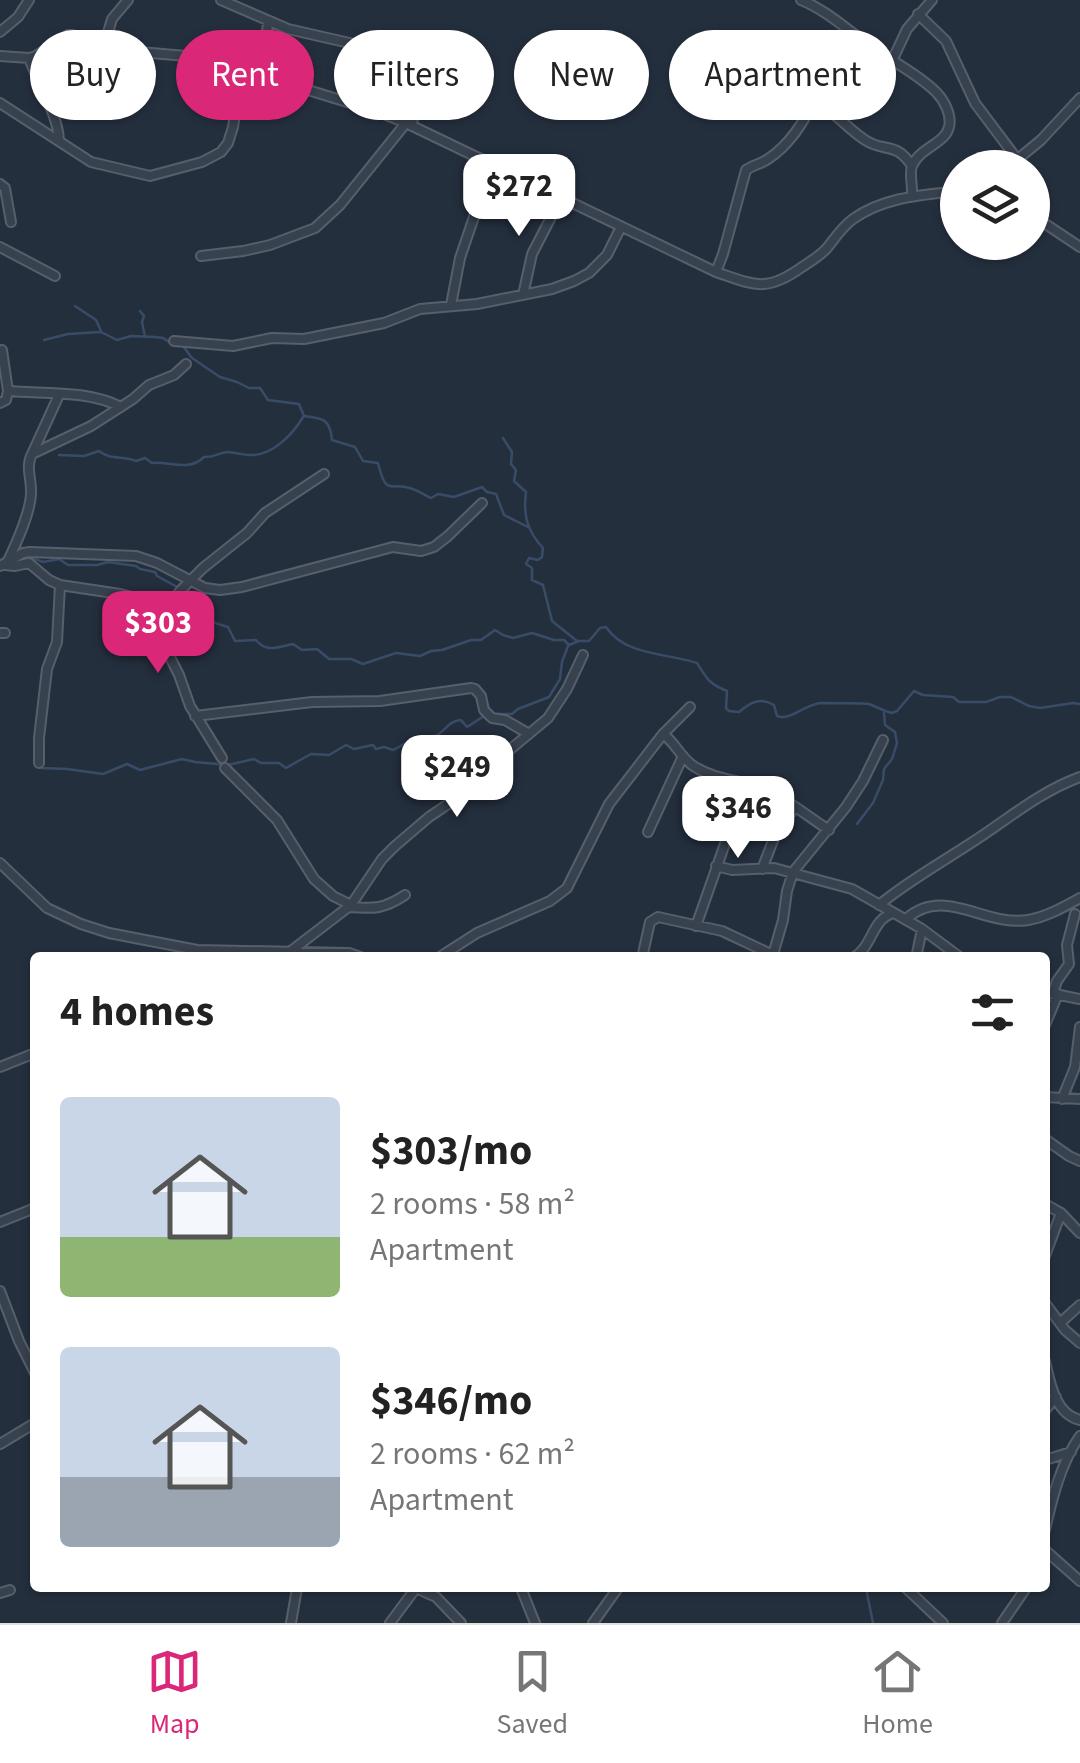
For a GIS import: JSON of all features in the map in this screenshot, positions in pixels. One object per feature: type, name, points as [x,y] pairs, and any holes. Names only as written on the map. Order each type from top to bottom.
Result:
[{"type":"street","points":[[0,32],[30,0]]},
{"type":"street","points":[[109,30],[128,0]]},
{"type":"street","points":[[201,256],[270,245],[315,228],[340,205],[409,124],[420,54],[367,47],[288,28],[221,0]]},
{"type":"street","points":[[800,0],[851,30]]},
{"type":"street","points":[[896,53],[918,14],[932,0]]},
{"type":"street","points":[[918,14],[946,40],[968,92],[1010,150]]},
{"type":"street","points":[[267,30],[268,21]]},
{"type":"street","points":[[0,56],[29,58],[55,115],[60,140]]},
{"type":"street","points":[[896,64],[939,95],[950,124],[945,136],[924,149],[912,166],[912,196]]},
{"type":"street","points":[[314,91],[409,124],[716,272],[749,283],[769,285],[791,276],[819,255],[852,220],[889,202],[940,193]]},
{"type":"street","points":[[1027,150],[1080,98]]},
{"type":"street","points":[[0,104],[91,162],[150,176],[202,162],[222,152],[234,120]]},
{"type":"street","points":[[716,272],[746,170],[769,159],[804,120]]},
{"type":"street","points":[[840,120],[866,140],[901,152],[912,166]]},
{"type":"street","points":[[451,305],[460,260],[492,164]]},
{"type":"street","points":[[0,184],[5,188],[10,222]]},
{"type":"street","points":[[523,295],[532,254],[561,198]]},
{"type":"street","points":[[1050,226],[1080,247]]},
{"type":"street","points":[[174,342],[233,346],[272,338],[304,338],[384,323],[420,309],[477,304],[552,288],[589,272],[607,255],[621,227]]},
{"type":"street","points":[[0,247],[55,276]]},
{"type":"street","points":[[0,403],[6,400],[8,391],[2,350]]},
{"type":"street","points":[[32,454],[82,432],[186,364]]},
{"type":"street","points":[[8,391],[108,399],[122,407]]},
{"type":"street","points":[[4,565],[29,508],[32,492],[28,462],[59,395]]},
{"type":"street","points":[[222,758],[195,716],[159,630],[161,619],[180,590],[247,534],[265,513],[324,474]]},
{"type":"street","points":[[4,565],[30,552],[136,556],[205,588],[220,590],[393,548],[428,549],[448,536],[482,502]]},
{"type":"street","points":[[4,565],[33,564],[60,586],[120,594],[168,606]]},
{"type":"street","points":[[40,763],[39,738],[47,669],[57,642],[60,586]]},
{"type":"street","points":[[291,951],[350,906],[382,858],[429,817],[466,792],[548,718],[582,656]]},
{"type":"street","points":[[195,716],[312,702],[380,702],[472,688],[492,718],[506,720],[529,734]]},
{"type":"street","points":[[448,952],[477,934],[550,901],[567,888],[608,804],[662,734],[690,707]]},
{"type":"street","points":[[662,734],[694,767],[712,776],[769,791],[828,830]]},
{"type":"street","points":[[773,952],[793,872],[863,781],[882,740]]},
{"type":"street","points":[[648,832],[683,756]]},
{"type":"street","points":[[225,768],[281,825],[314,879],[333,896],[350,906],[371,909],[387,906],[405,894]]},
{"type":"street","points":[[878,905],[915,876],[1034,800],[1080,777]]},
{"type":"street","points":[[696,926],[746,784]]},
{"type":"street","points":[[762,869],[774,838],[794,808]]},
{"type":"street","points":[[0,863],[35,899],[60,916],[187,952]]},
{"type":"street","points":[[716,866],[732,870],[774,868],[852,889],[922,928],[953,952]]},
{"type":"street","points":[[906,919],[916,910],[944,904],[1022,920],[1080,898]]},
{"type":"street","points":[[1059,909],[1078,914],[1067,945],[1068,964],[1052,993],[1080,999]]},
{"type":"street","points":[[861,952],[882,918],[893,913]]},
{"type":"street","points":[[643,952],[650,922],[664,918],[722,931],[764,952]]},
{"type":"street","points":[[917,952],[922,928]]},
{"type":"street","points":[[278,952],[310,952]]},
{"type":"street","points":[[1062,1099],[1076,1067],[1080,1026]]},
{"type":"street","points":[[0,1066],[30,1055]]},
{"type":"street","points":[[1050,1098],[1080,1099]]},
{"type":"street","points":[[1050,1143],[1080,1161]]},
{"type":"street","points":[[1050,1207],[1080,1232]]},
{"type":"street","points":[[0,1222],[30,1210]]},
{"type":"street","points":[[1050,1243],[1061,1213]]},
{"type":"street","points":[[0,1291],[30,1363]]},
{"type":"street","points":[[1060,1324],[1080,1305]]},
{"type":"street","points":[[1050,1310],[1080,1343]]},
{"type":"street","points":[[1051,1398],[1067,1415],[1080,1420]]},
{"type":"street","points":[[0,1444],[30,1426]]},
{"type":"street","points":[[1050,1512],[1080,1436]]},
{"type":"street","points":[[1050,1458],[1071,1452]]},
{"type":"street","points":[[1050,1554],[1080,1581]]},
{"type":"street","points":[[0,1592],[10,1590]]},
{"type":"street","points":[[291,1623],[295,1592]]},
{"type":"street","points":[[390,1623],[413,1592]]},
{"type":"street","points":[[425,1592],[436,1597],[461,1623]]},
{"type":"street","points":[[522,1592],[534,1623]]},
{"type":"street","points":[[594,1623],[615,1592]]},
{"type":"street","points":[[910,1592],[943,1623]]},
{"type":"street","points":[[1002,1623],[1023,1592]]},
{"type":"waterway","points":[[75,306],[96,320],[101,331]]},
{"type":"waterway","points":[[140,311],[145,337]]},
{"type":"waterway","points":[[44,340],[101,332],[117,340],[131,336],[163,338],[183,346],[192,358],[220,377],[260,388],[268,400],[299,404],[304,416],[327,424],[332,440],[355,447],[363,461],[378,463],[387,485],[407,487],[431,498],[438,494],[454,497],[482,487],[496,494],[504,515],[528,527]]},
{"type":"waterway","points":[[59,455],[84,456],[99,451],[136,461],[145,458],[152,463],[186,465],[227,452],[260,454],[282,442],[303,417]]},
{"type":"waterway","points":[[503,438],[512,452],[514,481],[526,492],[527,522],[543,548],[542,557],[529,558],[526,564],[532,568],[532,580],[543,585],[552,621],[577,641]]},
{"type":"waterway","points":[[20,561],[30,557],[43,562],[59,559],[68,565],[108,562],[136,566],[155,572],[179,588]]},
{"type":"waterway","points":[[185,592],[215,623],[228,627],[235,641],[256,640],[268,648],[293,644],[302,650],[317,649],[329,659],[351,659],[363,664],[396,653],[420,656],[481,640],[495,630],[513,638],[532,633],[564,640],[569,645],[589,641],[600,628],[606,627],[635,648],[697,663],[709,680],[727,691],[729,711],[739,712],[760,701],[774,705],[777,716],[782,717],[821,703],[869,704],[892,713],[914,691],[953,697],[959,702],[1011,697],[1040,708],[1080,704]]},
{"type":"waterway","points":[[492,714],[512,714],[549,697],[560,679],[568,646]]},
{"type":"waterway","points":[[857,824],[873,803],[897,743],[895,732],[885,725],[884,713]]},
{"type":"waterway","points":[[41,768],[103,774],[127,764],[140,770],[182,759],[228,765],[254,759],[286,768],[311,754],[329,755],[346,745],[354,749],[373,745],[376,749],[393,750],[433,737],[456,721],[461,720],[467,727],[484,716]]},
{"type":"waterway","points":[[867,1592],[873,1623]]}]
